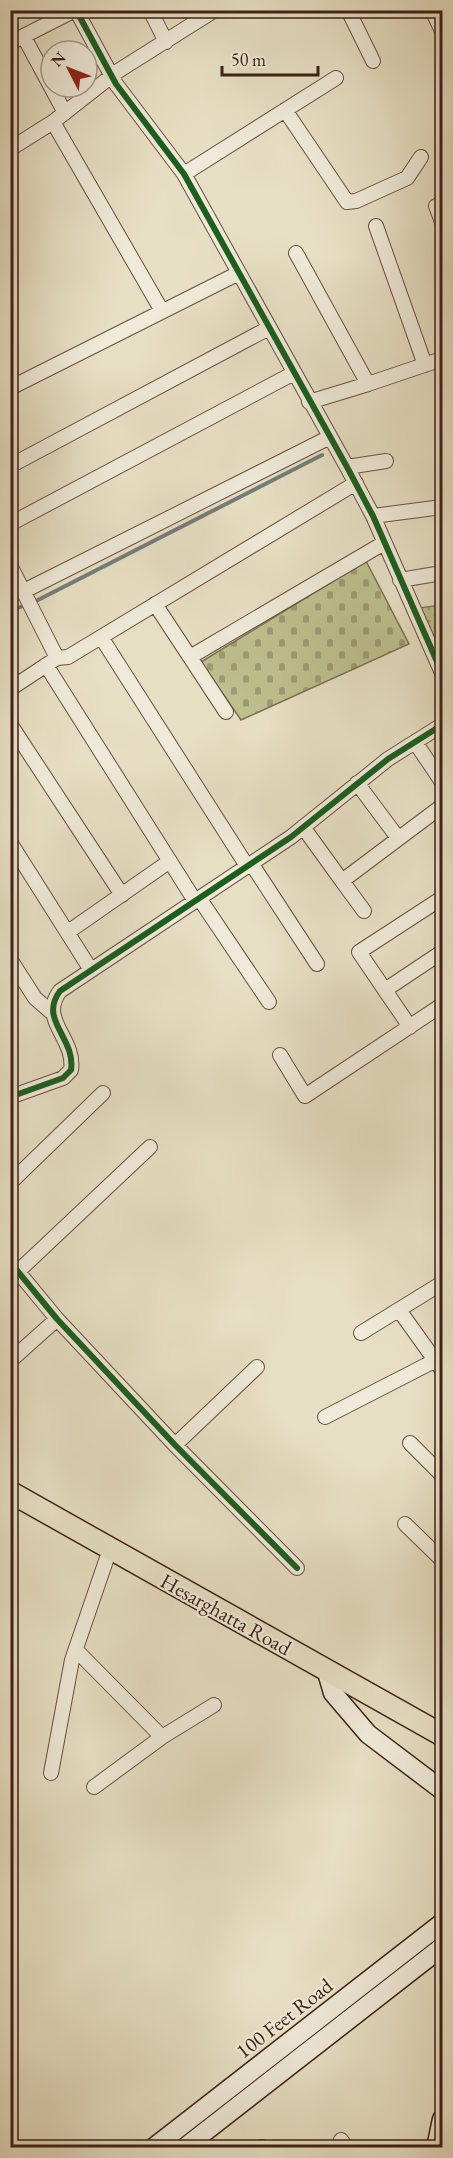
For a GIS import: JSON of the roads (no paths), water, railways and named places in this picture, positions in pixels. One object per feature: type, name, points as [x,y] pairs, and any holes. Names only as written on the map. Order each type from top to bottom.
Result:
[{"type":"main road","name":"Hesarghatta Road","points":[[10,1492],[442,1735]]},
{"type":"main road","points":[[326,1670],[333,1693],[368,1734],[442,1790]]},
{"type":"main road","name":"100 Feet Road","points":[[153,2148],[442,1923]]},
{"type":"main road","name":"100 Feet Road","points":[[184,2148],[442,1947]]},
{"type":"main road","points":[[436,2148],[442,2118]]},
{"type":"street","points":[[10,43],[75,10],[113,78],[184,174],[356,483],[373,516],[442,673]]},
{"type":"street","points":[[150,10],[166,42]]},
{"type":"street","points":[[11,147],[53,122],[113,78],[118,71],[215,10]]},
{"type":"street","points":[[348,10],[373,61]]},
{"type":"street","points":[[432,10],[442,31]]},
{"type":"street","points":[[24,37],[65,113]]},
{"type":"street","points":[[184,174],[336,78]]},
{"type":"street","points":[[285,110],[347,202],[356,201],[407,178],[421,157]]},
{"type":"street","points":[[53,122],[162,311]]},
{"type":"street","points":[[436,206],[442,222]]},
{"type":"street","points":[[376,226],[425,365]]},
{"type":"street","points":[[296,254],[368,384]]},
{"type":"street","points":[[10,388],[239,273]]},
{"type":"street","points":[[10,466],[269,328]]},
{"type":"street","points":[[309,402],[442,359]]},
{"type":"street","points":[[10,524],[294,373]]},
{"type":"street","points":[[17,589],[330,437]]},
{"type":"street","points":[[347,467],[386,461]]},
{"type":"street","points":[[10,690],[52,662],[68,657],[356,483]]},
{"type":"street","points":[[373,516],[442,507]]},
{"type":"street","points":[[190,657],[384,543]]},
{"type":"street","points":[[10,565],[17,589],[52,662],[170,861],[269,1002]]},
{"type":"street","points":[[400,580],[442,573]]},
{"type":"street","points":[[155,604],[226,712]]},
{"type":"street","points":[[101,637],[249,865],[317,964]]},
{"type":"street","points":[[10,724],[122,895]]},
{"type":"street","points":[[51,1012],[53,1001],[60,991],[249,865],[303,827],[357,783],[442,725]]},
{"type":"street","points":[[415,742],[442,782]]},
{"type":"street","points":[[357,783],[398,838]]},
{"type":"street","points":[[342,881],[442,806]]},
{"type":"street","points":[[303,827],[364,911]]},
{"type":"street","points":[[10,842],[91,970]]},
{"type":"street","points":[[68,932],[170,861]]},
{"type":"street","points":[[410,1027],[359,952],[442,898]]},
{"type":"street","points":[[385,990],[442,952]]},
{"type":"street","points":[[10,959],[35,998],[51,1012],[73,1057],[72,1070],[63,1078],[11,1096]]},
{"type":"street","points":[[280,1055],[305,1096],[442,1005]]},
{"type":"street","points":[[10,1183],[103,1093]]},
{"type":"street","points":[[150,1147],[13,1271],[175,1446],[297,1568]]},
{"type":"street","points":[[361,1333],[442,1283]]},
{"type":"street","points":[[325,1417],[440,1362],[399,1310]]},
{"type":"street","points":[[10,1361],[57,1319]]},
{"type":"street","points":[[175,1446],[257,1367]]},
{"type":"street","points":[[410,1443],[442,1474]]},
{"type":"street","points":[[405,1524],[442,1560]]},
{"type":"street","points":[[51,1773],[76,1650],[110,1549]]},
{"type":"street","points":[[76,1650],[162,1737]]},
{"type":"street","points":[[94,1787],[162,1737],[214,1705]]},
{"type":"waterway","points":[[10,611],[36,601],[322,455]]}]
